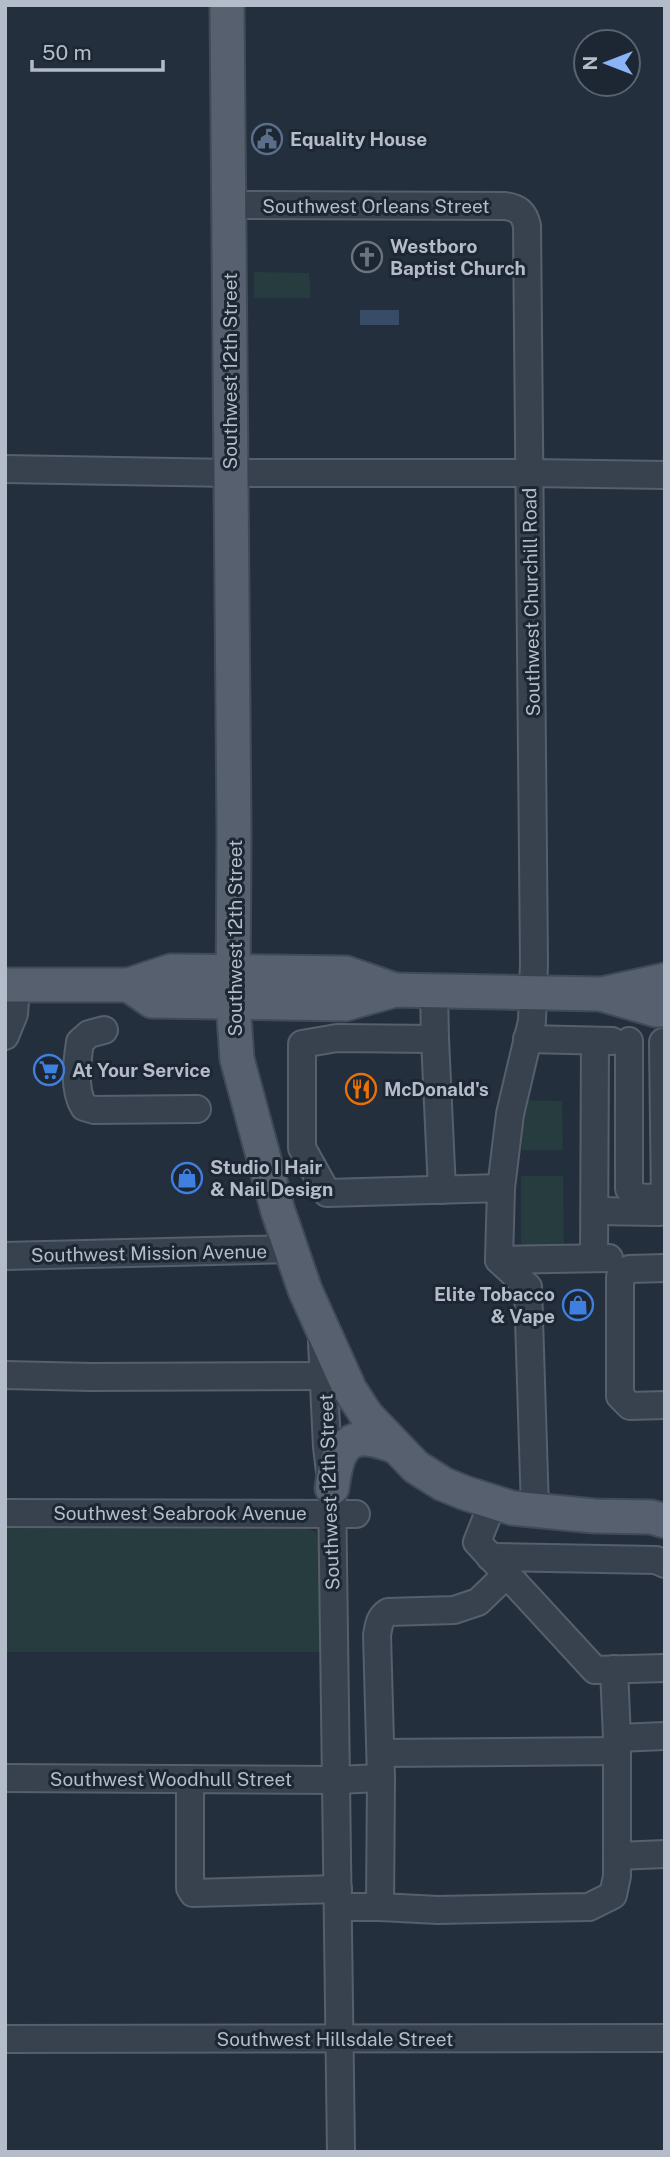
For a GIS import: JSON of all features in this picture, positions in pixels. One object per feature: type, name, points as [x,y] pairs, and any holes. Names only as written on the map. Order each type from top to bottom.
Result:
[{"type":"main road","name":"Southwest 12th Street","points":[[227,5],[234,834],[232,988],[237,1059],[278,1211],[319,1324]]},
{"type":"main road","points":[[10,985],[130,985],[152,1001],[232,988],[345,1004],[395,990],[602,994],[665,980]]},
{"type":"main road","points":[[602,994],[656,1010],[664,1032]]},
{"type":"main road","points":[[319,1324],[350,1390],[367,1416],[416,1467],[443,1484],[512,1508],[594,1516],[651,1517],[665,1521]]},
{"type":"main road","points":[[340,1505],[335,1465],[349,1443],[359,1438],[370,1438],[394,1446]]},
{"type":"main road","points":[[541,1511],[665,1506]]},
{"type":"street","name":"Southwest Orleans Street","points":[[229,205],[505,206],[522,212]]},
{"type":"street","name":"Southwest Churchill Road","points":[[499,1260],[501,1188],[510,1114],[532,1021],[533,993],[527,226],[522,212]]},
{"type":"street","points":[[5,469],[665,475]]},
{"type":"street","points":[[5,1036],[15,1014],[10,985]]},
{"type":"street","points":[[434,991],[442,1190]]},
{"type":"street","points":[[104,1030],[89,1034],[80,1042],[78,1097],[84,1107],[94,1110],[197,1109]]},
{"type":"street","points":[[527,1039],[629,1041],[664,1032],[665,1205]]},
{"type":"street","points":[[435,1039],[337,1038],[302,1044],[302,1148],[327,1193],[501,1188]]},
{"type":"street","points":[[594,1258],[595,1041]]},
{"type":"street","points":[[629,1041],[629,1189],[641,1198],[665,1196]]},
{"type":"street","points":[[264,1159],[302,1148]]},
{"type":"street","points":[[595,1211],[665,1212]]},
{"type":"street","name":"Southwest Mission Avenue","points":[[5,1256],[292,1249]]},
{"type":"street","points":[[499,1260],[665,1257]]},
{"type":"street","points":[[499,1260],[528,1287],[541,1511]]},
{"type":"street","points":[[665,1268],[629,1269],[620,1277],[620,1396],[630,1406],[665,1405]]},
{"type":"street","name":"Southwest 12th Street","points":[[319,1324],[325,1376],[327,1447],[340,1505],[336,1780],[341,2152]]},
{"type":"street","points":[[5,1375],[325,1376]]},
{"type":"street","points":[[493,1502],[477,1542],[595,1670],[665,1668]]},
{"type":"street","name":"Southwest Seabrook Avenue","points":[[5,1513],[340,1505]]},
{"type":"street","points":[[498,1566],[656,1560],[665,1564]]},
{"type":"street","points":[[380,1907],[379,1621],[388,1612],[454,1610],[478,1602],[498,1566]]},
{"type":"street","points":[[190,1779],[190,1888],[193,1893],[338,1898],[380,1907],[438,1910],[589,1907],[613,1895],[617,1876],[614,1669]]},
{"type":"street","name":"Southwest Woodhull Street","points":[[5,1778],[336,1780],[381,1765],[617,1744],[665,1736]]},
{"type":"street","points":[[617,1856],[665,1854]]},
{"type":"street","name":"Southwest Hillsdale Street","points":[[5,2039],[665,2038]]},
{"type":"green space","points":[[254,272],[309,273],[311,298],[254,298]]},
{"type":"green space","points":[[523,1100],[562,1101],[563,1150],[522,1150]]},
{"type":"green space","points":[[521,1176],[563,1176],[564,1251],[521,1250]]},
{"type":"green space","points":[[5,1527],[307,1529],[316,1532],[321,1652],[5,1652]]},
{"type":"water","points":[[360,310],[399,310],[399,325],[360,325]]},
{"type":"place","name":"Equality House","points":[[267,139]]},
{"type":"place","name":"Westboro Baptist Church","points":[[367,257]]},
{"type":"place","name":"At Your Service","points":[[49,1070]]},
{"type":"place","name":"McDonald's","points":[[361,1089]]},
{"type":"place","name":"Studio I Hair & Nail Design","points":[[187,1178]]},
{"type":"place","name":"Elite Tobacco & Vape","points":[[578,1305]]}]
